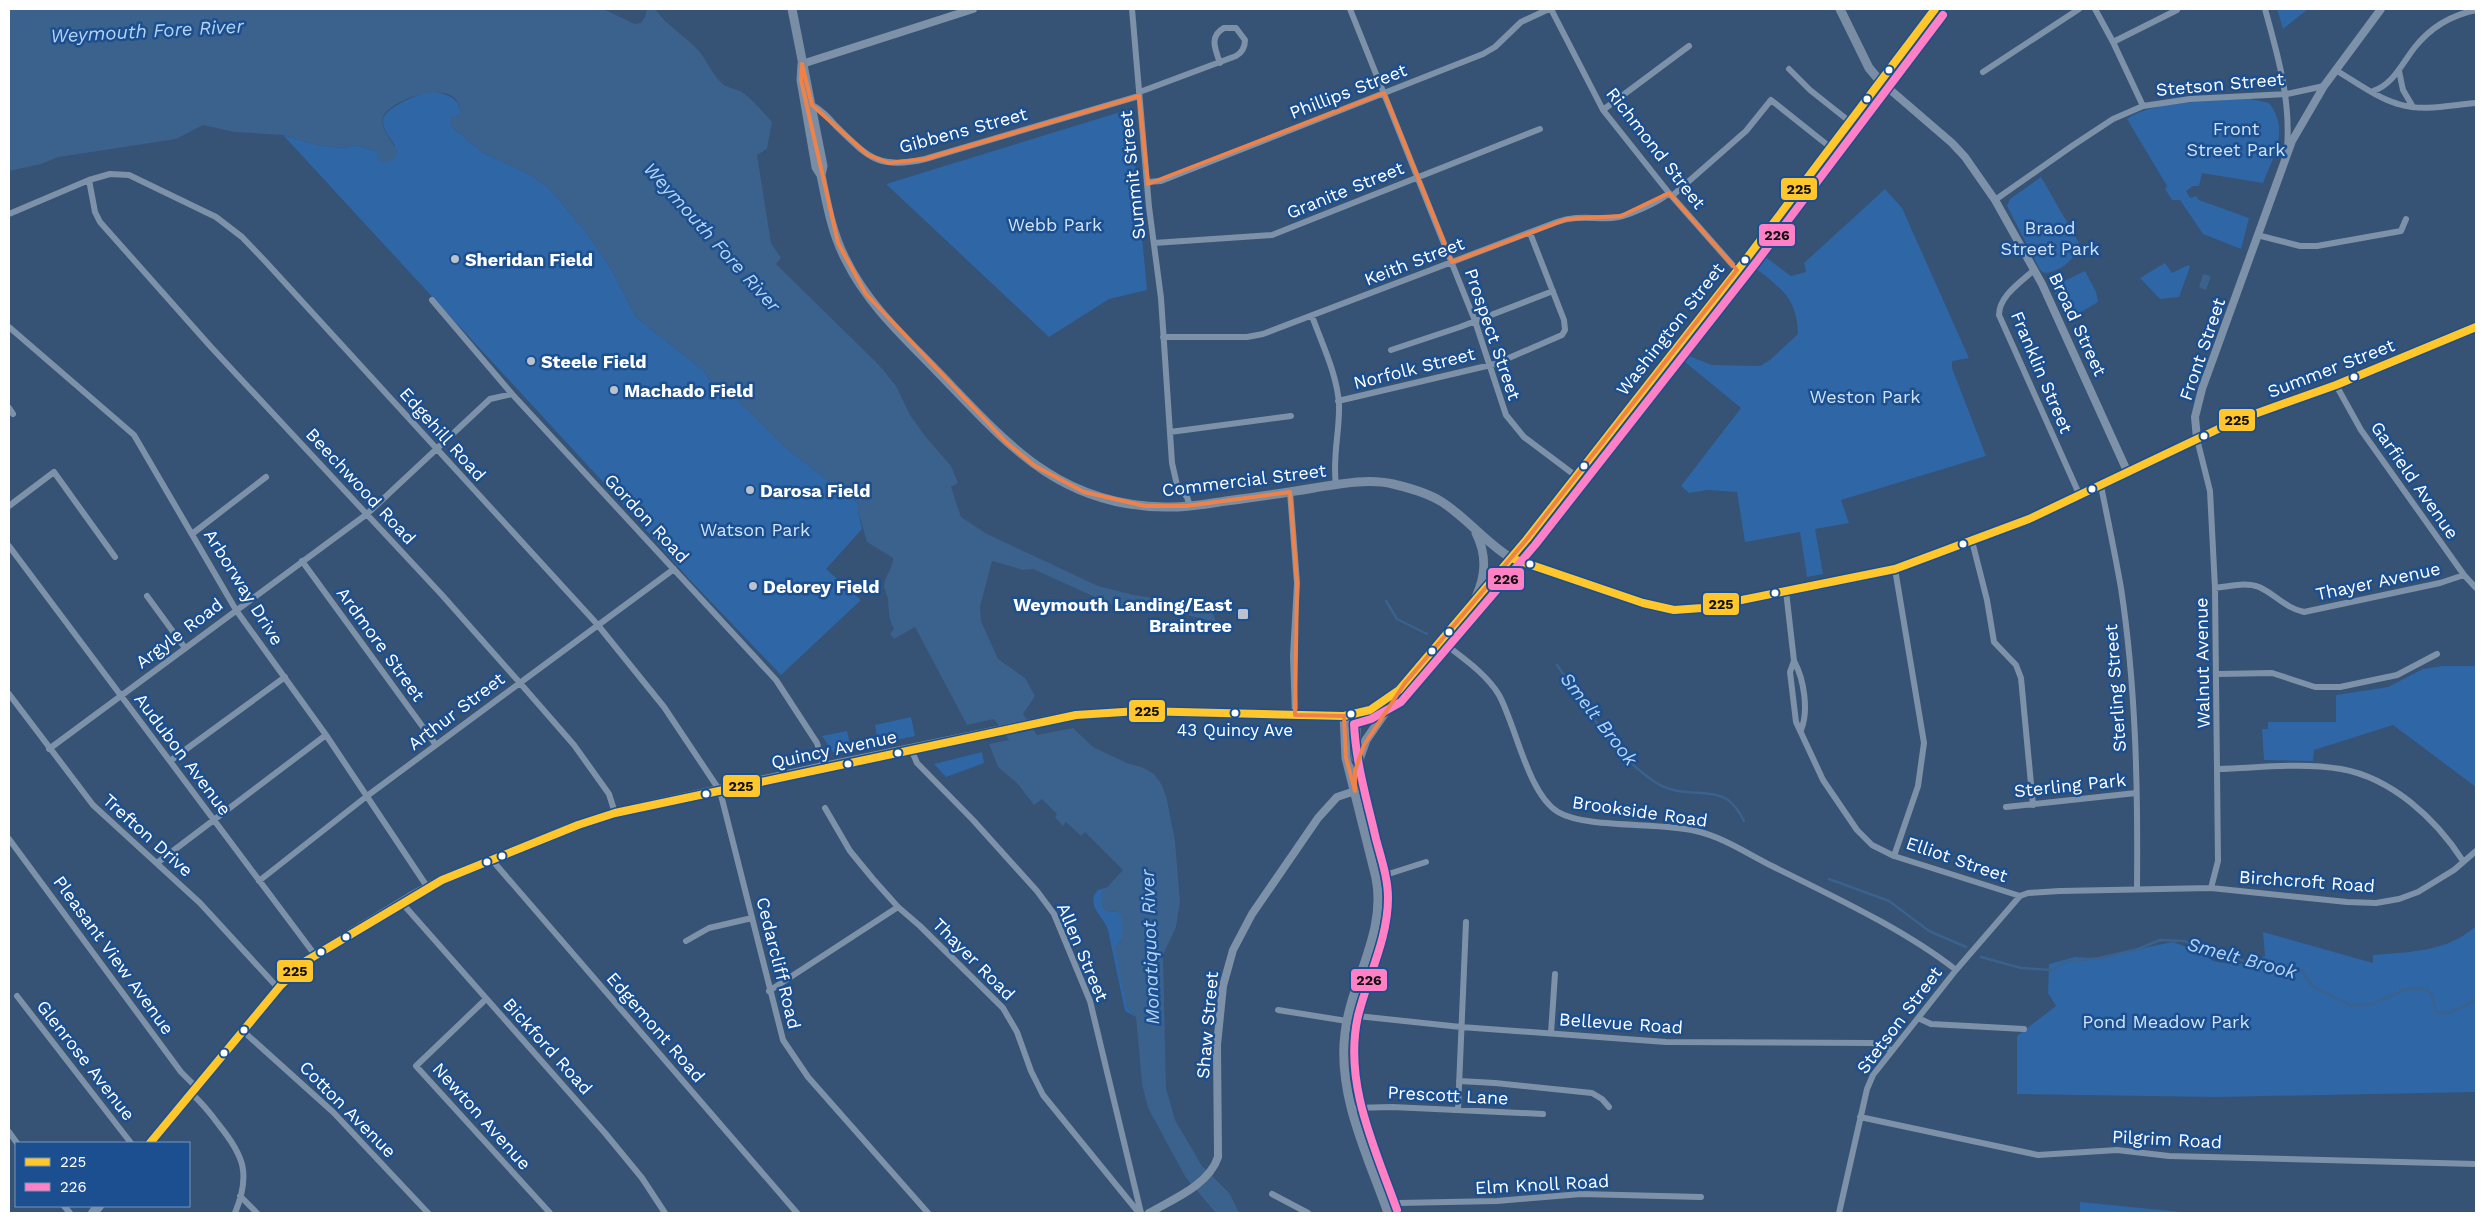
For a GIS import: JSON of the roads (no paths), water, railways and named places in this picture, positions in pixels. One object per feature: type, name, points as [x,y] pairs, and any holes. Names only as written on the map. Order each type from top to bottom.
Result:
[{"type":"main road","name":"Commercial Street","points":[[792,9],[823,166],[821,175]]},
{"type":"main road","name":"Broad Street","points":[[1840,9],[1869,68],[1880,81]]},
{"type":"main road","name":"Washington Street","points":[[1441,641],[1576,476],[1737,270],[1935,9]]},
{"type":"main road","name":"Commercial Street","points":[[802,64],[801,80],[816,167],[821,175],[838,243],[866,294],[884,316],[1007,443],[1035,466],[1076,489],[1119,502],[1162,507],[1188,506],[1336,485],[1376,482],[1415,490],[1446,505],[1510,558]]},
{"type":"main road","points":[[1474,528],[1483,549],[1485,564],[1482,580],[1474,602]]},
{"type":"main road","points":[[1346,716],[1380,704],[1394,695],[1441,641]]},
{"type":"main road","points":[[1355,771],[1366,740],[1405,683]]},
{"type":"main road","name":"Quincy Avenue","points":[[151,1142],[278,988],[295,970],[315,955],[428,888],[585,823],[615,813],[824,766],[1076,715],[1111,711],[1346,716]]},
{"type":"main road","points":[[1346,716],[1353,721],[1356,731],[1355,791]]},
{"type":"main road","points":[[1346,716],[1346,758],[1376,878],[1379,898],[1377,918],[1348,1018],[1344,1058],[1352,1108],[1387,1209]]},
{"type":"street","points":[[802,64],[973,9]]},
{"type":"street","name":"Summit Street","points":[[1132,9],[1147,182],[1164,337],[1175,480],[1187,497],[1188,506]]},
{"type":"street","name":"Prospect Street","points":[[1351,9],[1476,321],[1501,403],[1513,426],[1527,441],[1576,476]]},
{"type":"street","name":"Phillips Street","points":[[1147,182],[1161,181],[1487,52],[1521,22],[1550,9]]},
{"type":"street","name":"Richmond Street","points":[[1550,9],[1603,110],[1671,195],[1737,270]]},
{"type":"street","points":[[1983,72],[2079,9]]},
{"type":"street","points":[[2095,9],[2143,106]]},
{"type":"street","name":"Front Street","points":[[2264,9],[2287,94],[2289,124],[2287,152]]},
{"type":"street","name":"Front Street","points":[[2197,439],[2197,406],[2287,152],[2324,86],[2337,71],[2381,9]]},
{"type":"street","points":[[2113,42],[2177,10]]},
{"type":"street","points":[[2373,91],[2384,85],[2399,71],[2416,46],[2440,24],[2456,15],[2476,10]]},
{"type":"street","points":[[1230,27],[1239,30],[1244,37],[1245,46],[1239,55],[1220,63],[1214,42],[1220,30],[1230,27]]},
{"type":"street","points":[[1603,110],[1689,46]]},
{"type":"street","name":"Gibbens Street","points":[[812,105],[872,158],[883,163],[904,163],[925,159],[1139,94],[1220,63]]},
{"type":"street","points":[[1789,70],[1849,121]]},
{"type":"street","points":[[2337,71],[2388,100],[2413,107],[2476,103]]},
{"type":"street","points":[[2399,71],[2403,90],[2413,107]]},
{"type":"street","name":"Broad Street","points":[[1880,81],[1952,143],[1978,174],[1995,200],[2034,270],[2128,473]]},
{"type":"street","name":"Stetson Street","points":[[1995,200],[2114,119],[2143,106],[2190,99],[2287,94],[2324,86]]},
{"type":"street","name":"Keith Street","points":[[1164,337],[1252,336],[1312,316],[1572,218],[1617,218],[1671,195],[1746,131],[1771,100],[1830,147]]},
{"type":"street","name":"Granite Street","points":[[1154,243],[1267,236],[1540,130]]},
{"type":"street","name":"Edgehill Road","points":[[9,214],[89,180],[110,174],[129,174],[216,217],[253,249],[597,624],[664,707],[720,790]]},
{"type":"street","name":"Beechwood Road","points":[[89,180],[95,212],[100,222],[211,347],[367,514],[520,683],[579,752],[609,794],[615,813]]},
{"type":"street","points":[[2257,235],[2300,246],[2317,246],[2401,231],[2406,219]]},
{"type":"street","name":"Norfolk Street","points":[[1338,401],[1490,365],[1562,335],[1564,323],[1530,233]]},
{"type":"street","name":"Franklin Street","points":[[2034,270],[2003,300],[1999,307],[1998,315],[2080,496]]},
{"type":"street","points":[[1391,350],[1476,321],[1553,291]]},
{"type":"street","name":"Gordon Road","points":[[432,300],[512,394],[776,680],[817,743],[824,766]]},
{"type":"street","points":[[1312,316],[1328,362],[1338,401],[1335,459],[1336,485]]},
{"type":"street","name":"Summer Street","points":[[2197,439],[2235,420],[2336,385],[2476,326]]},
{"type":"street","name":"Arborway Drive","points":[[9,327],[134,435],[236,610],[326,736],[428,888]]},
{"type":"street","name":"Garfield Avenue","points":[[2336,385],[2361,430],[2464,575],[2476,588]]},
{"type":"street","name":"Argyle Road","points":[[49,748],[367,514],[490,399],[512,394]]},
{"type":"street","points":[[1170,432],[1291,416]]},
{"type":"street","points":[[1510,558],[1641,602],[1674,610],[1702,608],[1895,569],[1972,541],[2080,496],[2197,439]]},
{"type":"street","name":"Walnut Avenue","points":[[2197,439],[2210,491],[2218,674],[2218,860],[2210,888]]},
{"type":"street","points":[[9,506],[54,472],[115,557]]},
{"type":"street","points":[[192,534],[266,477]]},
{"type":"street","name":"Sterling Street","points":[[2101,486],[2124,617],[2134,715],[2137,889]]},
{"type":"street","points":[[1290,492],[1297,583],[1290,715]]},
{"type":"street","points":[[1972,541],[1987,600],[1991,632],[1998,648],[2016,666],[2021,678],[2033,805]]},
{"type":"street","name":"Audubon Avenue","points":[[9,546],[315,955]]},
{"type":"street","name":"Ardmore Street","points":[[302,562],[436,745]]},
{"type":"street","name":"Arthur Street","points":[[259,881],[367,796],[597,624],[674,569]]},
{"type":"street","name":"Elliot Street","points":[[1895,569],[1924,743],[1918,786],[1894,856],[2020,896],[2028,893],[2210,888]]},
{"type":"street","name":"Thayer Avenue","points":[[2215,588],[2257,586],[2289,607],[2304,612],[2440,584],[2464,575]]},
{"type":"street","points":[[1786,591],[1794,661],[1790,672],[1796,722],[1823,780],[1858,830],[1872,846],[1894,856]]},
{"type":"street","points":[[147,596],[185,648]]},
{"type":"street","name":"Brookside Road","points":[[1441,641],[1495,689],[1536,786],[1550,806],[1559,813],[1576,819],[1683,829],[1709,835],[1848,904],[1935,955],[1956,970]]},
{"type":"street","points":[[2218,674],[2272,673],[2314,687],[2340,687],[2397,675],[2437,654]]},
{"type":"street","points":[[170,760],[285,678]]},
{"type":"street","name":"Trefton Drive","points":[[9,694],[92,805],[200,903],[278,988]]},
{"type":"street","points":[[157,863],[326,736]]},
{"type":"street","name":"Allen Street","points":[[911,749],[918,763],[1025,877],[1054,914],[1090,1001],[1140,1213]]},
{"type":"street","points":[[2218,769],[2320,766],[2342,769],[2360,775],[2393,790],[2408,800],[2441,831],[2463,861]]},
{"type":"street","name":"Cedarcliff Road","points":[[720,790],[777,1024],[791,1056],[928,1213]]},
{"type":"street","name":"Shaw Street","points":[[1149,1213],[1185,1192],[1213,1169],[1219,1146],[1216,1063],[1223,986],[1236,942],[1260,901],[1330,804],[1340,795],[1355,791]]},
{"type":"street","name":"Sterling Park","points":[[2006,807],[2136,793]]},
{"type":"street","name":"Thayer Road","points":[[825,808],[850,851],[898,908],[926,932],[1003,1008],[1017,1032],[1031,1071],[1043,1095],[1140,1213]]},
{"type":"street","name":"Pleasant View Avenue","points":[[9,839],[241,1156],[243,1172],[240,1196],[235,1213]]},
{"type":"street","name":"Birchcroft Road","points":[[2210,888],[2347,902],[2376,903],[2400,899],[2418,892],[2454,870],[2476,851]]},
{"type":"street","name":"Edgemont Road","points":[[492,860],[797,1213]]},
{"type":"street","points":[[1376,878],[1426,862]]},
{"type":"street","name":"Stetson Street","points":[[1840,1213],[1868,1084],[1891,1050],[1956,970],[2020,896]]},
{"type":"street","name":"Bickford Road","points":[[402,903],[605,1133],[642,1178],[665,1213]]},
{"type":"street","points":[[770,991],[898,908]]},
{"type":"street","points":[[686,941],[709,928],[752,918]]},
{"type":"street","points":[[1458,1110],[1466,922]]},
{"type":"street","points":[[1552,1033],[1555,974]]},
{"type":"street","name":"Glenrose Avenue","points":[[17,996],[130,1142]]},
{"type":"street","name":"Newton Avenue","points":[[486,999],[416,1066],[550,1213]]},
{"type":"street","name":"Bellevue Road","points":[[1278,1010],[1348,1018],[1676,1042],[1872,1043],[1891,1050]]},
{"type":"street","points":[[1918,1018],[1931,1024],[2024,1029]]},
{"type":"street","name":"Cotton Avenue","points":[[243,1031],[333,1112],[428,1213]]},
{"type":"street","points":[[1459,1081],[1592,1093],[1602,1099],[1609,1107]]},
{"type":"street","name":"Prescott Lane","points":[[1352,1108],[1362,1106],[1543,1114]]},
{"type":"street","name":"Pilgrim Road","points":[[1860,1117],[2038,1155],[2117,1150],[2169,1156],[2476,1164]]},
{"type":"street","points":[[1272,1194],[1308,1213]]},
{"type":"street","name":"Elm Knoll Road","points":[[1387,1209],[1399,1203],[1498,1201],[1581,1194],[1701,1197]]},
{"type":"street","points":[[240,1196],[257,1213]]},
{"type":"water","points":[[9,9],[603,9],[635,24],[641,23],[647,9],[655,9],[664,20],[699,51],[724,85],[742,92],[754,102],[772,122],[767,149],[757,155],[771,243],[781,258],[776,264],[879,365],[896,386],[910,415],[951,466],[958,483],[951,487],[961,517],[987,534],[1098,586],[1134,595],[1204,606],[1210,603],[1216,622],[1170,611],[1133,611],[1117,607],[1033,569],[1023,570],[992,561],[980,607],[981,621],[998,659],[1025,678],[1035,696],[1023,714],[1037,735],[1073,728],[1093,747],[1127,763],[1144,768],[1154,774],[1162,785],[1175,841],[1180,902],[1176,927],[1163,955],[1166,1088],[1175,1120],[1202,1166],[1230,1194],[1239,1213],[1216,1213],[1186,1178],[1148,1108],[1142,1084],[1136,1017],[1127,1006],[1115,948],[1122,939],[1122,916],[1118,912],[1106,911],[1102,906],[1101,894],[1123,870],[1085,832],[1081,836],[1066,822],[1063,826],[1055,817],[1057,814],[1042,799],[1034,805],[1017,783],[998,767],[989,744],[1009,740],[994,719],[967,725],[915,627],[894,639],[890,634],[894,629],[884,587],[893,558],[867,542],[858,511],[859,504],[786,448],[739,401],[715,387],[704,371],[636,317],[610,267],[586,232],[550,189],[531,175],[482,152],[451,126],[450,117],[460,115],[458,102],[450,95],[437,92],[422,94],[408,99],[395,105],[386,113],[382,121],[383,125],[398,153],[394,159],[385,163],[379,161],[377,151],[354,145],[344,148],[317,145],[283,135],[234,132],[203,125],[176,139],[59,157],[41,164],[9,171]]},
{"type":"water","points":[[2203,274],[2211,276],[2206,290],[2199,287]]},
{"type":"waterway","name":"Smelt Brook","points":[[1386,601],[1397,619],[1427,634]]},
{"type":"waterway","name":"Smelt Brook","points":[[1557,665],[1589,713],[1626,758],[1640,771],[1664,787],[1684,792],[1720,796],[1733,804],[1744,821]]},
{"type":"waterway","name":"Smelt Brook","points":[[1829,879],[1889,901],[1929,931],[1966,947]]},
{"type":"waterway","name":"Smelt Brook","points":[[1981,957],[2021,968],[2052,970],[2068,961],[2100,958],[2138,949],[2160,940],[2185,941],[2201,950],[2224,954],[2252,964],[2296,968],[2302,971],[2312,986],[2352,1006],[2373,1004],[2406,989],[2428,990],[2432,995],[2436,1012],[2441,1013],[2451,1012],[2476,1000]]},
{"type":"place","name":"Sheridan Field","points":[[455,259]]},
{"type":"place","name":"Steele Field","points":[[531,361]]},
{"type":"place","name":"Machado Field","points":[[614,390]]},
{"type":"place","name":"Darosa Field","points":[[750,490]]},
{"type":"place","name":"Delorey Field","points":[[753,586]]},
{"type":"place","name":"Weymouth Landing/East Braintree","points":[[1243,614]]},
{"type":"place","name":"43 Quincy Ave","points":[[1235,713]]},
{"type":"water label","name":"Weymouth Fore River","points":[[147,31]]},
{"type":"water label","name":"Weymouth Fore River","points":[[712,237]]},
{"type":"water label","name":"Monatiquot River","points":[[1150,947]]},
{"type":"park label","name":"Front Street Park","points":[[2236,138]]},
{"type":"park label","name":"Webb Park","points":[[1055,224]]},
{"type":"park label","name":"Braod Street Park","points":[[2050,237]]},
{"type":"park label","name":"Weston Park","points":[[1865,396]]},
{"type":"park label","name":"Watson Park","points":[[755,529]]},
{"type":"park label","name":"Pond Meadow Park","points":[[2166,1021]]}]
